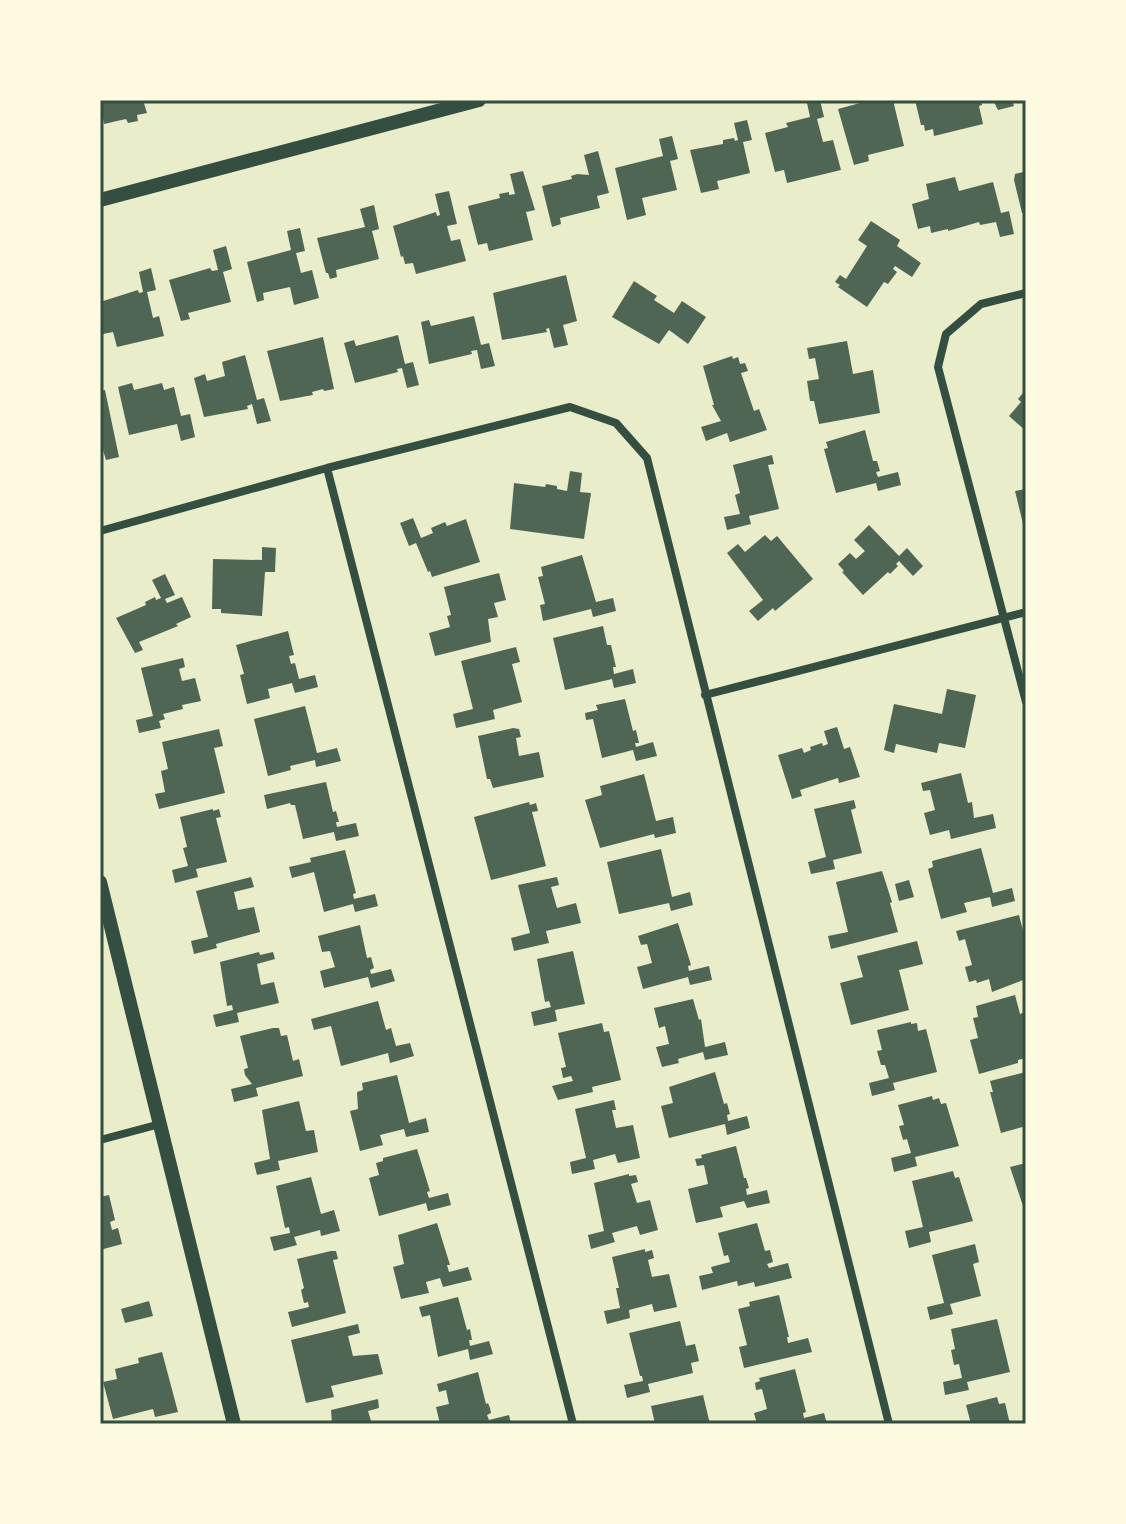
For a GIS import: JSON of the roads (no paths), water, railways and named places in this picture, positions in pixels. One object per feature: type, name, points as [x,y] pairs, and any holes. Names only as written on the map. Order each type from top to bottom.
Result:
[{"type":"street","points":[[100,200],[479,100]]},
{"type":"street","points":[[1026,293],[981,304],[946,334],[938,367],[1026,702]]},
{"type":"street","points":[[100,531],[327,468],[570,407],[616,423],[647,458],[889,1424]]},
{"type":"street","points":[[327,468],[573,1424]]},
{"type":"street","points":[[705,695],[1026,612]]},
{"type":"street","points":[[100,882],[234,1424]]},
{"type":"street","points":[[100,1140],[160,1124]]}]
